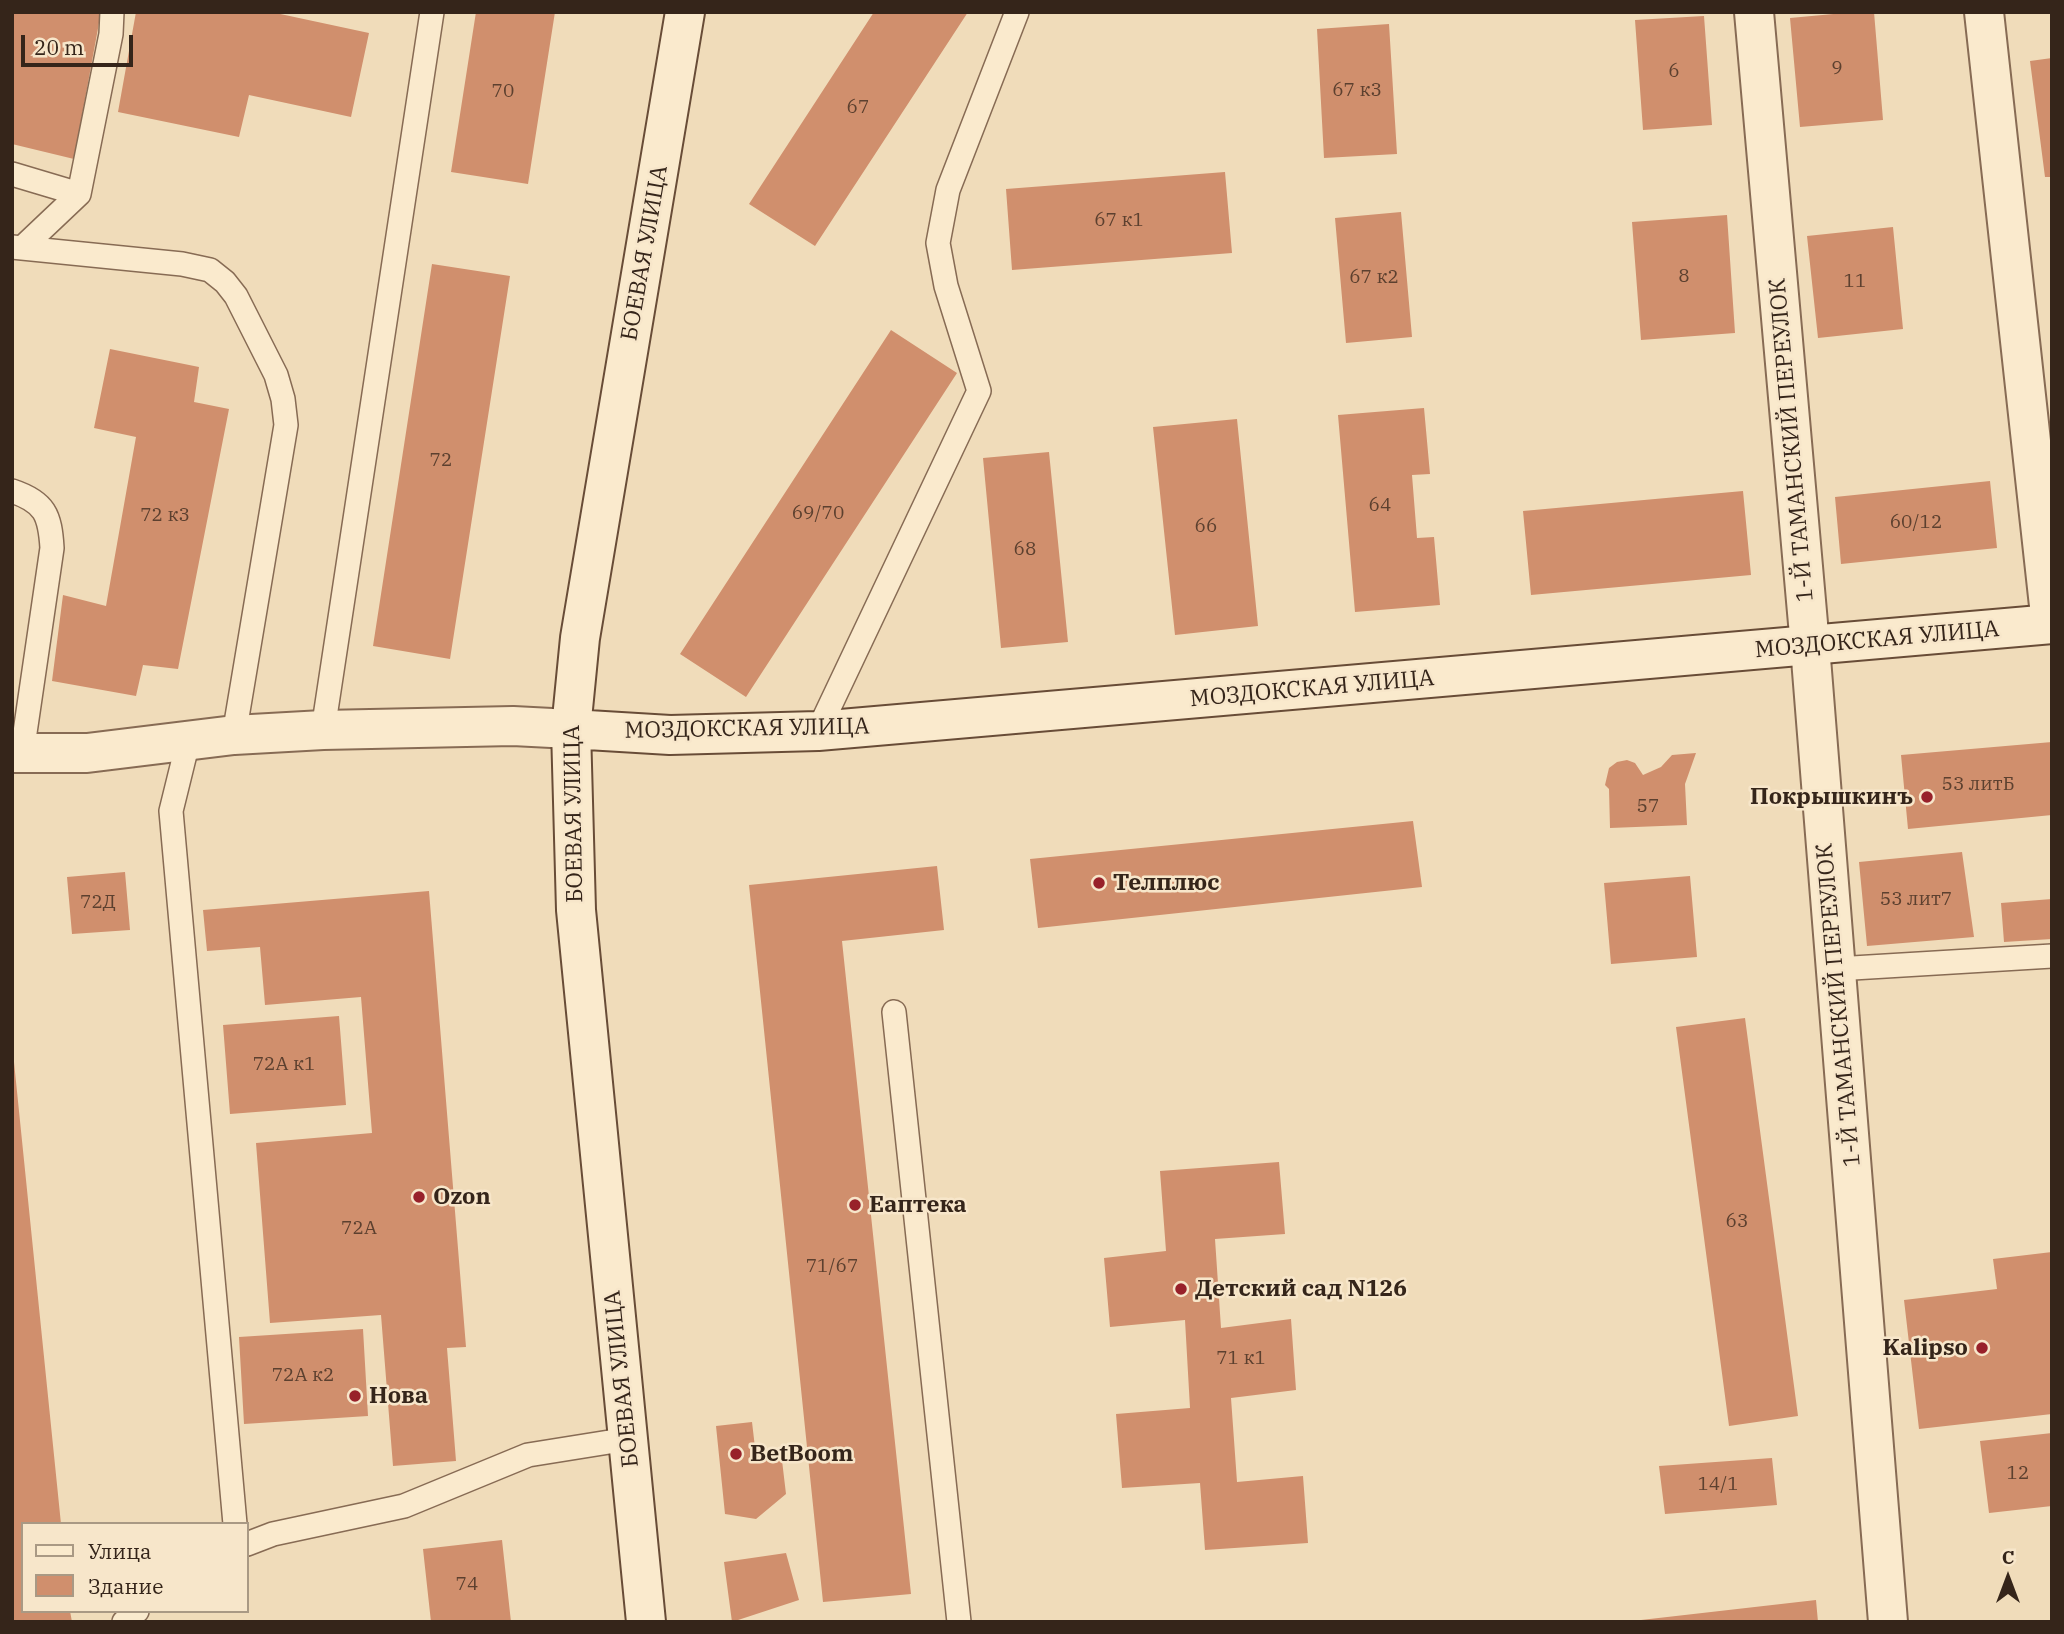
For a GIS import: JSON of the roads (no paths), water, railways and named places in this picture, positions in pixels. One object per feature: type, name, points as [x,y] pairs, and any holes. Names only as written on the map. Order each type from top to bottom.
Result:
[{"type":"main road","name":"БОЕВАЯ УЛИЦА","points":[[646,1622],[576,910],[571,729],[580,638],[685,12]]},
{"type":"main road","name":"1-Й ТАМАНСКИЙ ПЕРЕУЛОК","points":[[1754,12],[1810,646],[1888,1622]]},
{"type":"main road","points":[[1984,12],[2052,624]]},
{"type":"main road","name":"МОЗДОКСКАЯ УЛИЦА","points":[[17,753],[87,753],[234,735],[323,730],[513,726],[670,735],[818,731],[2052,624]]},
{"type":"lane","points":[[17,248],[79,194],[111,34],[112,12]]},
{"type":"lane","points":[[323,730],[432,12]]},
{"type":"lane","points":[[818,731],[979,390],[946,286],[938,243],[947,190],[1017,12]]},
{"type":"lane","points":[[12,174],[79,194]]},
{"type":"lane","points":[[17,248],[182,264],[210,270],[225,282],[236,296],[276,375],[284,399],[286,425],[234,735]]},
{"type":"lane","points":[[12,491],[29,497],[44,508],[51,530],[52,548],[17,753]]},
{"type":"lane","points":[[188,742],[171,811],[235,1522]]},
{"type":"lane","points":[[1836,968],[2052,956]]},
{"type":"lane","points":[[894,1012],[959,1622]]},
{"type":"lane","points":[[248,1545],[273,1534],[404,1506],[528,1455],[628,1439]]},
{"type":"place","name":"Покрышкинъ","points":[[1927,797]]},
{"type":"place","name":"Телплюс","points":[[1099,883]]},
{"type":"place","name":"Ozon","points":[[419,1197]]},
{"type":"place","name":"Еаптека","points":[[855,1205]]},
{"type":"place","name":"Детский сад N126","points":[[1181,1289]]},
{"type":"place","name":"Kalipso","points":[[1982,1348]]},
{"type":"place","name":"Нова","points":[[355,1396]]},
{"type":"place","name":"BetBoom","points":[[736,1454]]}]
